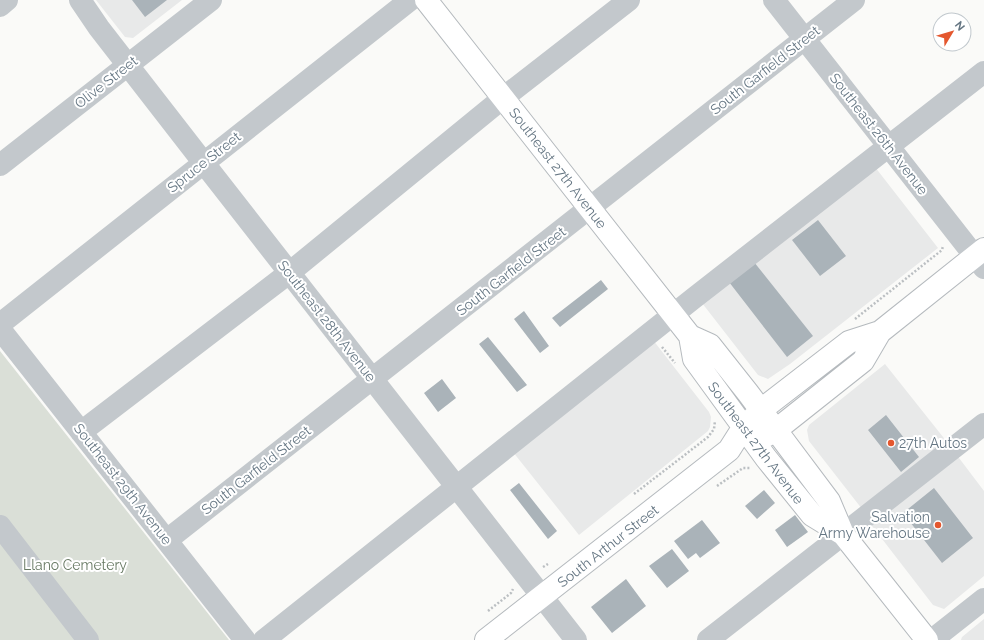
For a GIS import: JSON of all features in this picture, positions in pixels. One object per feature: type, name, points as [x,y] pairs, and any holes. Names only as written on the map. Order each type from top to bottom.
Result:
[{"type":"main road","name":"Southeast 27th Avenue","points":[[426,0],[690,336],[694,359],[749,435],[812,515],[843,534]]},
{"type":"main road","name":"South Arthur Street","points":[[749,435],[761,410],[849,342],[880,332],[981,258]]},
{"type":"main road","name":"South Arthur Street","points":[[486,640],[542,598],[749,435],[776,430],[863,361],[880,332]]},
{"type":"main road","name":"Southeast 27th Avenue","points":[[690,336],[710,345],[761,410],[829,501],[843,534],[926,640]]},
{"type":"street","points":[[0,6],[8,0]]},
{"type":"street","name":"Southeast 28th Avenue","points":[[80,0],[203,162],[576,640]]},
{"type":"street","name":"Olive Street","points":[[0,165],[211,0]]},
{"type":"street","name":"Spruce Street","points":[[0,324],[203,162],[410,0]]},
{"type":"street","points":[[81,432],[289,272],[503,98],[629,0]]},
{"type":"street","name":"Southeast 26th Avenue","points":[[774,0],[888,147],[981,258]]},
{"type":"street","name":"South Garfield Street","points":[[167,540],[854,0]]},
{"type":"street","points":[[264,640],[674,315],[984,72]]},
{"type":"street","name":"Southeast 29th Avenue","points":[[0,329],[245,640]]},
{"type":"street","points":[[708,640],[984,424]]},
{"type":"street","points":[[0,526],[88,640]]},
{"type":"street","points":[[932,640],[984,599]]},
{"type":"path","points":[[854,320],[942,250],[944,243]]},
{"type":"path","points":[[652,333],[679,369]]},
{"type":"path","points":[[634,494],[708,437],[714,429],[716,420],[713,416]]},
{"type":"path","points":[[714,488],[743,468],[752,468]]},
{"type":"path","points":[[488,611],[511,594],[513,588],[512,582]]},
{"type":"shaded area","points":[[96,0],[182,0],[133,38],[125,37]]},
{"type":"shaded area","points":[[875,167],[938,248],[790,364],[768,379],[758,375],[702,303]]},
{"type":"shaded area","points":[[653,340],[709,412],[711,417],[710,427],[708,431],[579,535],[513,452]]},
{"type":"shaded area","points":[[885,364],[947,442],[862,509],[809,441],[807,430],[809,425]]},
{"type":"shaded area","points":[[956,454],[984,491],[984,576],[944,609],[933,605],[869,522]]},
{"type":"shaded area","points":[[984,619],[984,640],[961,640],[962,637]]},
{"type":"green space","name":"Llano Cemetery","points":[[0,351],[229,640],[0,640]]},
{"type":"building","points":[[132,0],[167,0],[145,17]]},
{"type":"building","points":[[818,220],[846,256],[820,276],[792,240]]},
{"type":"building","points":[[754,262],[813,336],[787,357],[729,282]]},
{"type":"building","points":[[601,280],[608,289],[560,327],[552,318]]},
{"type":"building","points":[[524,311],[549,346],[540,353],[514,319]]},
{"type":"building","points":[[488,337],[527,385],[517,392],[479,344]]},
{"type":"building","points":[[442,379],[456,398],[438,412],[424,393]]},
{"type":"building","points":[[886,415],[919,457],[901,472],[868,430]]},
{"type":"building","points":[[519,483],[557,531],[548,539],[510,490]]},
{"type":"building","name":"Salvation Army Warehouse","points":[[934,488],[973,538],[942,563],[903,513]]},
{"type":"building","points":[[764,490],[775,503],[757,519],[745,506]]},
{"type":"building","points":[[795,515],[808,532],[787,547],[775,530]]},
{"type":"building","points":[[702,520],[720,543],[700,558],[696,553],[688,559],[674,541]]},
{"type":"building","points":[[672,549],[689,571],[667,588],[649,566]]},
{"type":"building","points":[[626,579],[646,606],[612,633],[591,607]]},
{"type":"place","name":"27th Autos","points":[[891,443]]},
{"type":"place","name":"Salvation Army Warehouse","points":[[938,525]]}]
